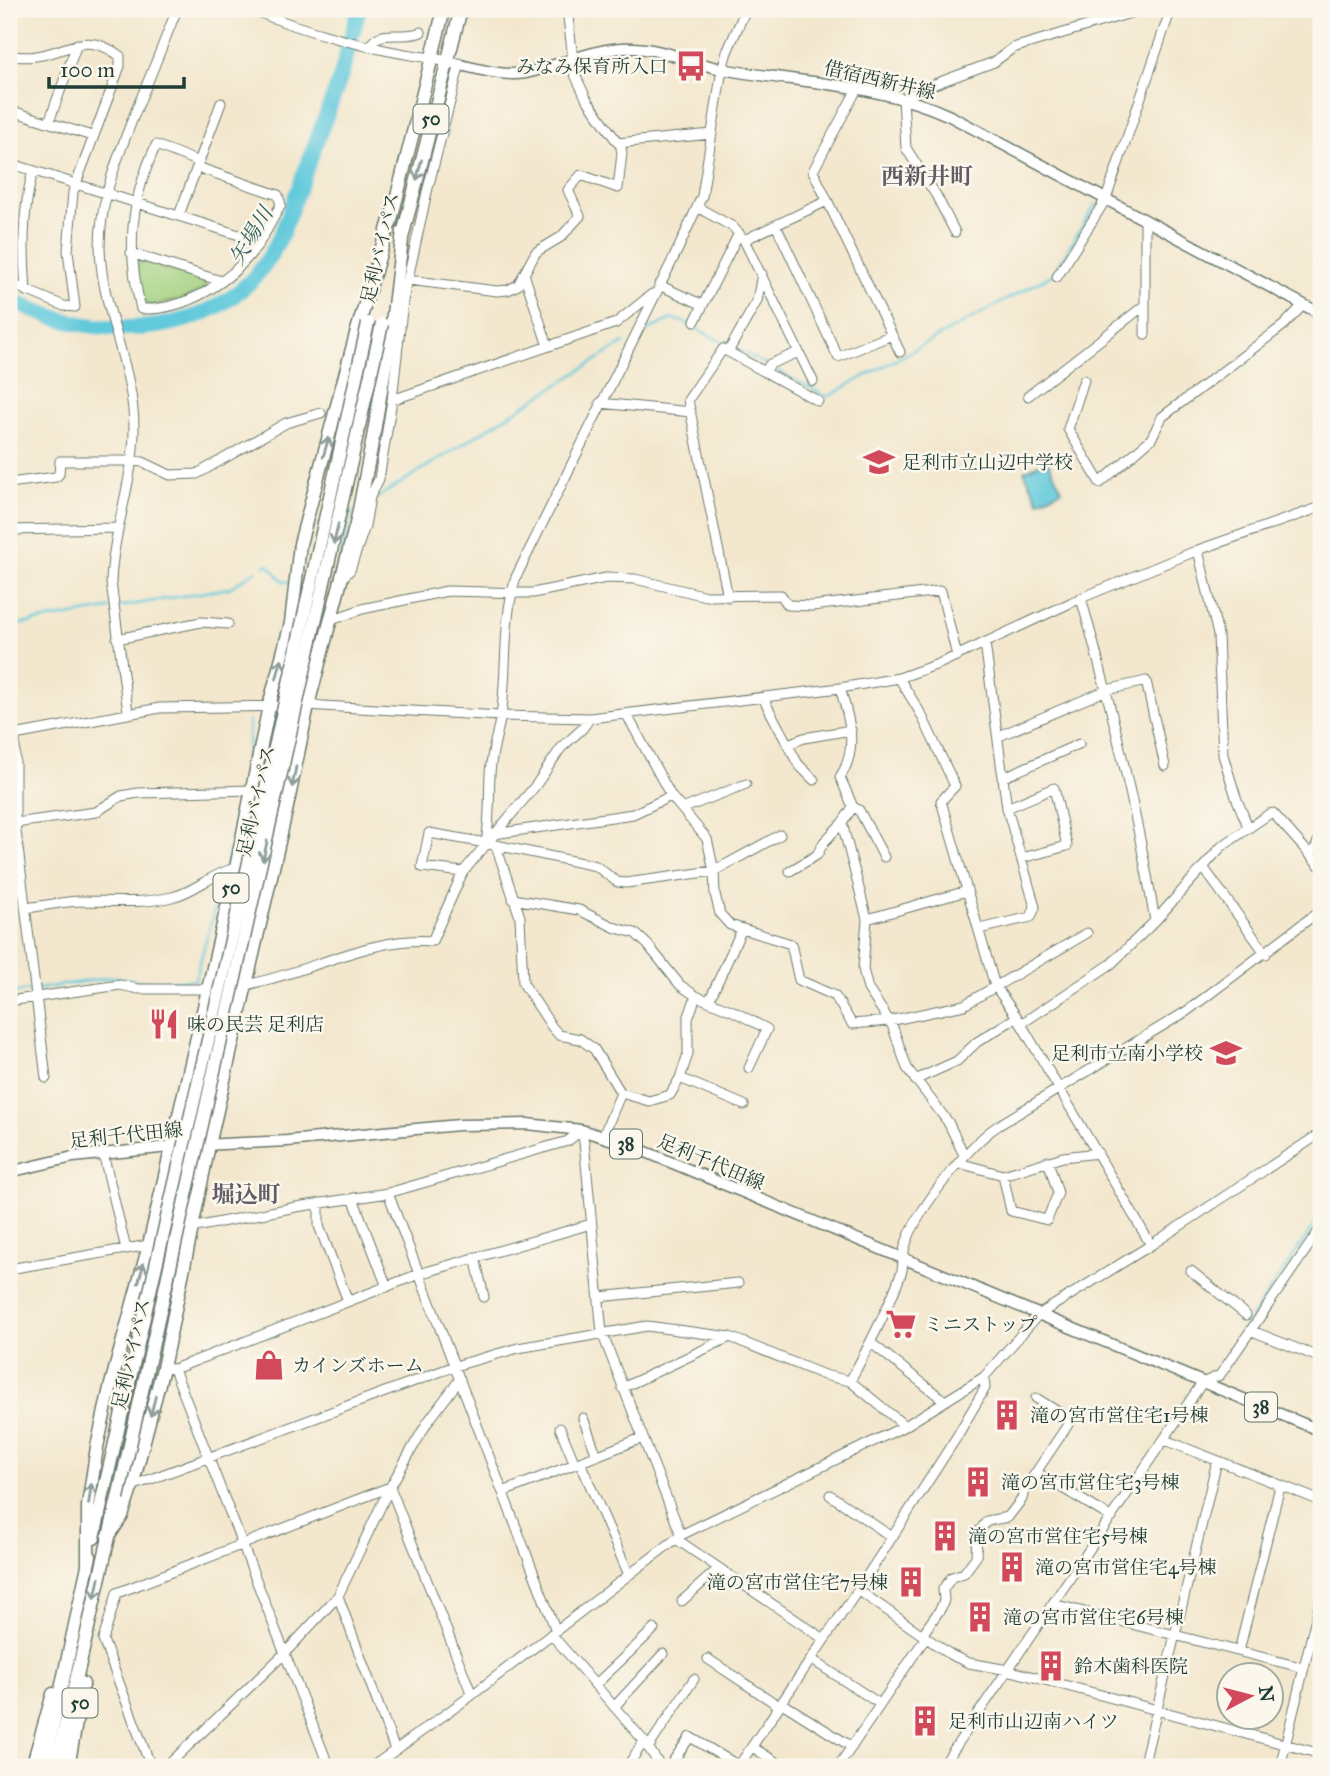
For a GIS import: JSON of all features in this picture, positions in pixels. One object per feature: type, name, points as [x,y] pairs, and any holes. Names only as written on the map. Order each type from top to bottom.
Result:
[{"type":"highway","name":"足利バイパス","points":[[56,1767],[54,1746],[69,1651],[103,1495],[264,797],[391,217],[444,9]]},
{"type":"highway","name":"足利バイパス","points":[[44,1767],[54,1746],[86,1638],[403,230],[461,9]]},
{"type":"highway","name":"50","points":[[88,1563],[88,1506],[110,1388],[149,1245],[236,868],[269,706],[291,623],[300,544],[356,334],[391,217]]},
{"type":"highway","name":"50","points":[[108,1537],[122,1516],[168,1369],[191,1228],[209,1145],[308,705],[342,578],[373,438],[391,331],[403,230]]},
{"type":"highway","name":"50","points":[[68,1767],[85,1671],[86,1638]]},
{"type":"highway","name":"50","points":[[32,1767],[47,1711],[69,1651]]},
{"type":"main road","name":"借宿西新井線","points":[[431,58],[518,74],[607,50],[632,47],[722,69],[857,89],[922,104],[950,116],[1321,314]]},
{"type":"main road","name":"足利千代田線","points":[[9,1172],[45,1162],[103,1153],[287,1141],[459,1125],[527,1124],[581,1130],[603,1136],[1321,1431]]},
{"type":"street","points":[[128,712],[111,582],[134,432],[131,394],[104,286],[100,253],[101,222],[106,193],[126,135],[177,9]]},
{"type":"street","points":[[251,9],[277,20],[344,39],[431,58]]},
{"type":"street","points":[[408,280],[508,290],[518,285],[537,252],[561,237],[580,216],[568,190],[581,175],[618,188],[622,153],[620,143],[586,98],[571,59],[567,9]]},
{"type":"street","points":[[696,996],[688,1019],[688,1054],[680,1078],[670,1095],[655,1100],[649,1101],[621,1093],[594,1049],[580,1039],[559,1035],[551,1027],[523,983],[520,917],[491,845],[492,753],[500,716],[511,592],[516,577],[702,196],[722,69],[746,9]]},
{"type":"street","points":[[956,232],[906,148],[903,99],[924,88],[994,62],[1013,48],[1144,9]]},
{"type":"street","points":[[1057,277],[1106,199],[1171,9]]},
{"type":"street","points":[[370,46],[373,40],[381,35],[406,36],[421,32]]},
{"type":"street","points":[[9,56],[36,56],[88,43],[120,56],[120,66],[92,136],[70,209],[68,251],[75,307],[64,306],[9,283]]},
{"type":"street","points":[[49,122],[77,44]]},
{"type":"street","points":[[342,578],[350,570],[365,526],[370,498],[379,479],[392,400],[403,301],[460,63]]},
{"type":"street","points":[[857,89],[813,171],[900,352]]},
{"type":"street","points":[[179,215],[221,103]]},
{"type":"street","points":[[9,110],[92,136]]},
{"type":"street","points":[[620,143],[712,134]]},
{"type":"street","points":[[156,145],[198,165],[278,194],[281,205],[259,244],[239,267],[221,281],[183,302],[141,309],[131,253],[136,202],[156,145]]},
{"type":"street","points":[[9,163],[179,215],[255,240],[259,244]]},
{"type":"street","points":[[26,291],[23,239],[26,198],[33,171]]},
{"type":"street","points":[[695,321],[742,236],[776,225],[827,201]]},
{"type":"street","points":[[697,207],[733,227],[742,236],[813,381]]},
{"type":"street","points":[[1145,220],[1145,334]]},
{"type":"street","points":[[776,225],[838,357],[892,335]]},
{"type":"street","points":[[131,253],[221,281]]},
{"type":"street","points":[[728,352],[757,301],[762,274]]},
{"type":"street","points":[[524,275],[548,346]]},
{"type":"street","points":[[392,400],[616,323],[658,288]]},
{"type":"street","points":[[658,288],[703,305]]},
{"type":"street","points":[[1028,396],[1145,305]]},
{"type":"street","points":[[1084,380],[1068,429],[1100,483],[1151,439],[1162,417],[1284,325],[1303,305]]},
{"type":"street","points":[[728,597],[688,400],[723,349],[818,401]]},
{"type":"street","points":[[765,372],[770,364],[799,352]]},
{"type":"street","points":[[600,403],[691,412]]},
{"type":"street","points":[[9,484],[56,477],[59,474],[60,461],[131,461],[143,463],[170,475],[197,474],[286,423],[321,413]]},
{"type":"street","points":[[46,1078],[15,823],[12,736],[160,708],[308,705],[500,716],[590,718],[763,698],[899,678],[957,656],[1081,598],[1198,551],[1321,507]]},
{"type":"street","points":[[9,530],[118,528]]},
{"type":"street","points":[[1198,551],[1218,635],[1223,755],[1248,828]]},
{"type":"street","points":[[331,620],[362,609],[447,591],[533,593],[606,578],[635,579],[706,596],[781,595],[789,605],[812,606],[941,591],[957,656]]},
{"type":"street","points":[[1081,598],[1107,690],[1155,921]]},
{"type":"street","points":[[117,639],[201,622],[228,624]]},
{"type":"street","points":[[979,929],[1025,919],[1034,914],[1035,907],[1007,808],[985,643]]},
{"type":"street","points":[[899,678],[921,714],[955,786],[941,801],[995,986],[1061,1090],[1151,1245]]},
{"type":"street","points":[[999,736],[1107,690],[1146,681],[1165,766]]},
{"type":"street","points":[[840,688],[851,730],[850,759],[840,777],[853,807],[859,810],[884,857]]},
{"type":"street","points":[[763,698],[798,764],[814,780]]},
{"type":"street","points":[[627,715],[671,796],[706,839],[720,914],[730,925],[791,944],[799,980],[835,996],[852,1024],[889,1021],[964,1005],[1087,933]]},
{"type":"street","points":[[245,985],[272,980],[326,960],[399,940],[432,941],[463,872],[491,845],[494,834],[536,785],[561,748],[590,718]]},
{"type":"street","points":[[788,744],[804,738],[851,730]]},
{"type":"street","points":[[1002,778],[1079,744]]},
{"type":"street","points":[[1321,745],[1321,750]]},
{"type":"street","points":[[682,809],[746,784]]},
{"type":"street","points":[[1007,808],[1054,788],[1067,846],[1022,858]]},
{"type":"street","points":[[15,823],[96,812],[121,796],[138,793],[253,790]]},
{"type":"street","points":[[494,834],[633,814],[671,796]]},
{"type":"street","points":[[790,871],[817,855],[824,842],[853,807]]},
{"type":"street","points":[[915,1080],[957,1061],[977,1042],[1019,1021],[1111,964],[1155,921],[1221,847],[1273,813],[1321,867]]},
{"type":"street","points":[[842,823],[867,919],[863,969],[868,989],[889,1021],[907,1068],[948,1122],[962,1159],[1003,1175],[1063,1157],[1098,1153]]},
{"type":"street","points":[[463,872],[422,867],[429,833],[596,866],[617,882],[637,882],[714,871],[780,835]]},
{"type":"street","points":[[1309,853],[1315,849],[1321,835]]},
{"type":"street","points":[[1203,867],[1266,954]]},
{"type":"street","points":[[25,908],[75,901],[144,901],[172,897],[186,893],[220,872],[236,868]]},
{"type":"street","points":[[9,888],[22,887]]},
{"type":"street","points":[[867,919],[967,891]]},
{"type":"street","points":[[513,899],[579,910],[617,928],[635,933],[680,985],[696,996],[767,1029],[749,1068]]},
{"type":"street","points":[[850,1381],[871,1343],[902,1271],[904,1248],[927,1205],[962,1159],[988,1132],[1187,1011],[1321,910]]},
{"type":"street","points":[[709,1001],[741,929]]},
{"type":"street","points":[[9,1001],[120,985],[138,989],[208,989]]},
{"type":"street","points":[[680,1078],[744,1105]]},
{"type":"street","points":[[603,1136],[621,1093]]},
{"type":"street","points":[[191,1228],[319,1203],[388,1193],[568,1141],[581,1130]]},
{"type":"street","points":[[581,1130],[602,1333],[679,1537],[719,1568],[824,1639]]},
{"type":"street","points":[[372,1767],[472,1695],[679,1537],[905,1426],[984,1377],[1038,1315],[1151,1245],[1321,1133]]},
{"type":"street","points":[[103,1153],[126,1249]]},
{"type":"street","points":[[1003,1175],[1011,1211],[1047,1220],[1058,1193],[1048,1161]]},
{"type":"street","points":[[388,1193],[554,1633],[661,1767]]},
{"type":"street","points":[[353,1198],[387,1287]]},
{"type":"street","points":[[319,1203],[318,1226],[348,1301]]},
{"type":"street","points":[[329,1767],[209,1458],[168,1369],[419,1274],[592,1224]]},
{"type":"street","points":[[943,1767],[1202,1383],[1220,1375],[1321,1228]]},
{"type":"street","points":[[9,1269],[149,1245]]},
{"type":"street","points":[[475,1257],[484,1297]]},
{"type":"street","points":[[1191,1271],[1246,1315]]},
{"type":"street","points":[[599,1297],[738,1283]]},
{"type":"street","points":[[132,1486],[455,1366],[517,1348],[647,1326],[730,1337],[824,1375],[850,1381],[905,1426]]},
{"type":"street","points":[[1252,1331],[1320,1355]]},
{"type":"street","points":[[622,1388],[730,1337]]},
{"type":"street","points":[[871,1343],[945,1401]]},
{"type":"street","points":[[668,1767],[690,1737],[739,1767],[892,1537],[985,1388],[984,1377]]},
{"type":"street","points":[[166,1767],[285,1653],[338,1596],[390,1487],[426,1423],[460,1379]]},
{"type":"street","points":[[838,1767],[941,1608],[944,1600],[943,1589],[952,1577],[964,1573],[976,1557],[977,1534],[987,1521],[1008,1517],[1071,1420],[1035,1398]]},
{"type":"street","points":[[583,1418],[597,1456]]},
{"type":"street","points":[[560,1428],[629,1575]]},
{"type":"street","points":[[503,1492],[642,1438]]},
{"type":"street","points":[[1165,1440],[1321,1502]]},
{"type":"street","points":[[1143,1767],[1217,1461]]},
{"type":"street","points":[[1036,1472],[1112,1518]]},
{"type":"street","points":[[1239,1651],[1280,1486]]},
{"type":"street","points":[[151,1767],[103,1640],[117,1593],[390,1487]]},
{"type":"street","points":[[390,1487],[472,1695]]},
{"type":"street","points":[[830,1495],[892,1537]]},
{"type":"street","points":[[682,1601],[719,1568]]},
{"type":"street","points":[[858,1590],[959,1659],[1321,1754]]},
{"type":"street","points":[[338,1596],[395,1750]]},
{"type":"street","points":[[1280,1767],[1321,1597]]},
{"type":"street","points":[[1053,1604],[1304,1668]]},
{"type":"street","points":[[595,1685],[654,1629]]},
{"type":"street","points":[[614,1707],[663,1654]]},
{"type":"street","points":[[708,1659],[852,1747]]},
{"type":"street","points":[[811,1659],[880,1704]]},
{"type":"street","points":[[627,1767],[694,1679]]},
{"type":"street","points":[[752,1747],[785,1767]]},
{"type":"green space","points":[[142,261],[205,281],[206,289],[181,300],[149,306],[143,302],[136,265]]},
{"type":"water","points":[[1047,460],[1062,490],[1039,501],[1024,471]]},
{"type":"waterway","name":"矢場川","points":[[9,298],[36,311],[65,320],[127,328],[159,326],[189,319],[217,306],[242,289],[265,263],[282,233],[341,76],[359,9]]},
{"type":"waterway","points":[[771,367],[827,397],[1052,275],[1096,204]]},
{"type":"waterway","points":[[644,332],[672,319],[684,322],[728,345]]},
{"type":"waterway","points":[[372,501],[624,343]]},
{"type":"waterway","points":[[734,348],[765,364]]},
{"type":"waterway","points":[[334,582],[351,514],[354,512]]},
{"type":"waterway","points":[[265,566],[268,564],[283,581],[290,582]]},
{"type":"waterway","points":[[9,626],[229,588],[256,571]]},
{"type":"waterway","points":[[243,787],[247,771],[249,721]]},
{"type":"waterway","points":[[225,869],[242,794]]},
{"type":"waterway","points":[[38,989],[114,977],[144,982],[195,980],[224,876]]},
{"type":"waterway","points":[[9,993],[31,990]]},
{"type":"waterway","points":[[1227,1353],[1321,1215]]},
{"type":"place","name":"みなみ保育所入口","points":[[691,66]]},
{"type":"place","name":"足利市立山辺中学校","points":[[879,462]]},
{"type":"place","name":"味の民芸 足利店","points":[[164,1024]]},
{"type":"place","name":"足利市立南小学校","points":[[1226,1053]]},
{"type":"place","name":"ミニストップ","points":[[901,1324]]},
{"type":"place","name":"カインズホーム","points":[[269,1365]]},
{"type":"place","name":"滝の宮市営住宅1号棟","points":[[1007,1415]]},
{"type":"place","name":"滝の宮市営住宅3号棟","points":[[978,1482]]},
{"type":"place","name":"滝の宮市営住宅5号棟","points":[[945,1536]]},
{"type":"place","name":"滝の宮市営住宅4号棟","points":[[1012,1567]]},
{"type":"place","name":"滝の宮市営住宅7号棟","points":[[911,1582]]},
{"type":"place","name":"滝の宮市営住宅6号棟","points":[[980,1617]]},
{"type":"place","name":"鈴木歯科医院","points":[[1051,1666]]},
{"type":"place","name":"足利市山辺南ハイツ","points":[[925,1721]]},
{"type":"district","name":"西新井町","points":[[927,176]]},
{"type":"district","name":"堀込町","points":[[246,1194]]}]
